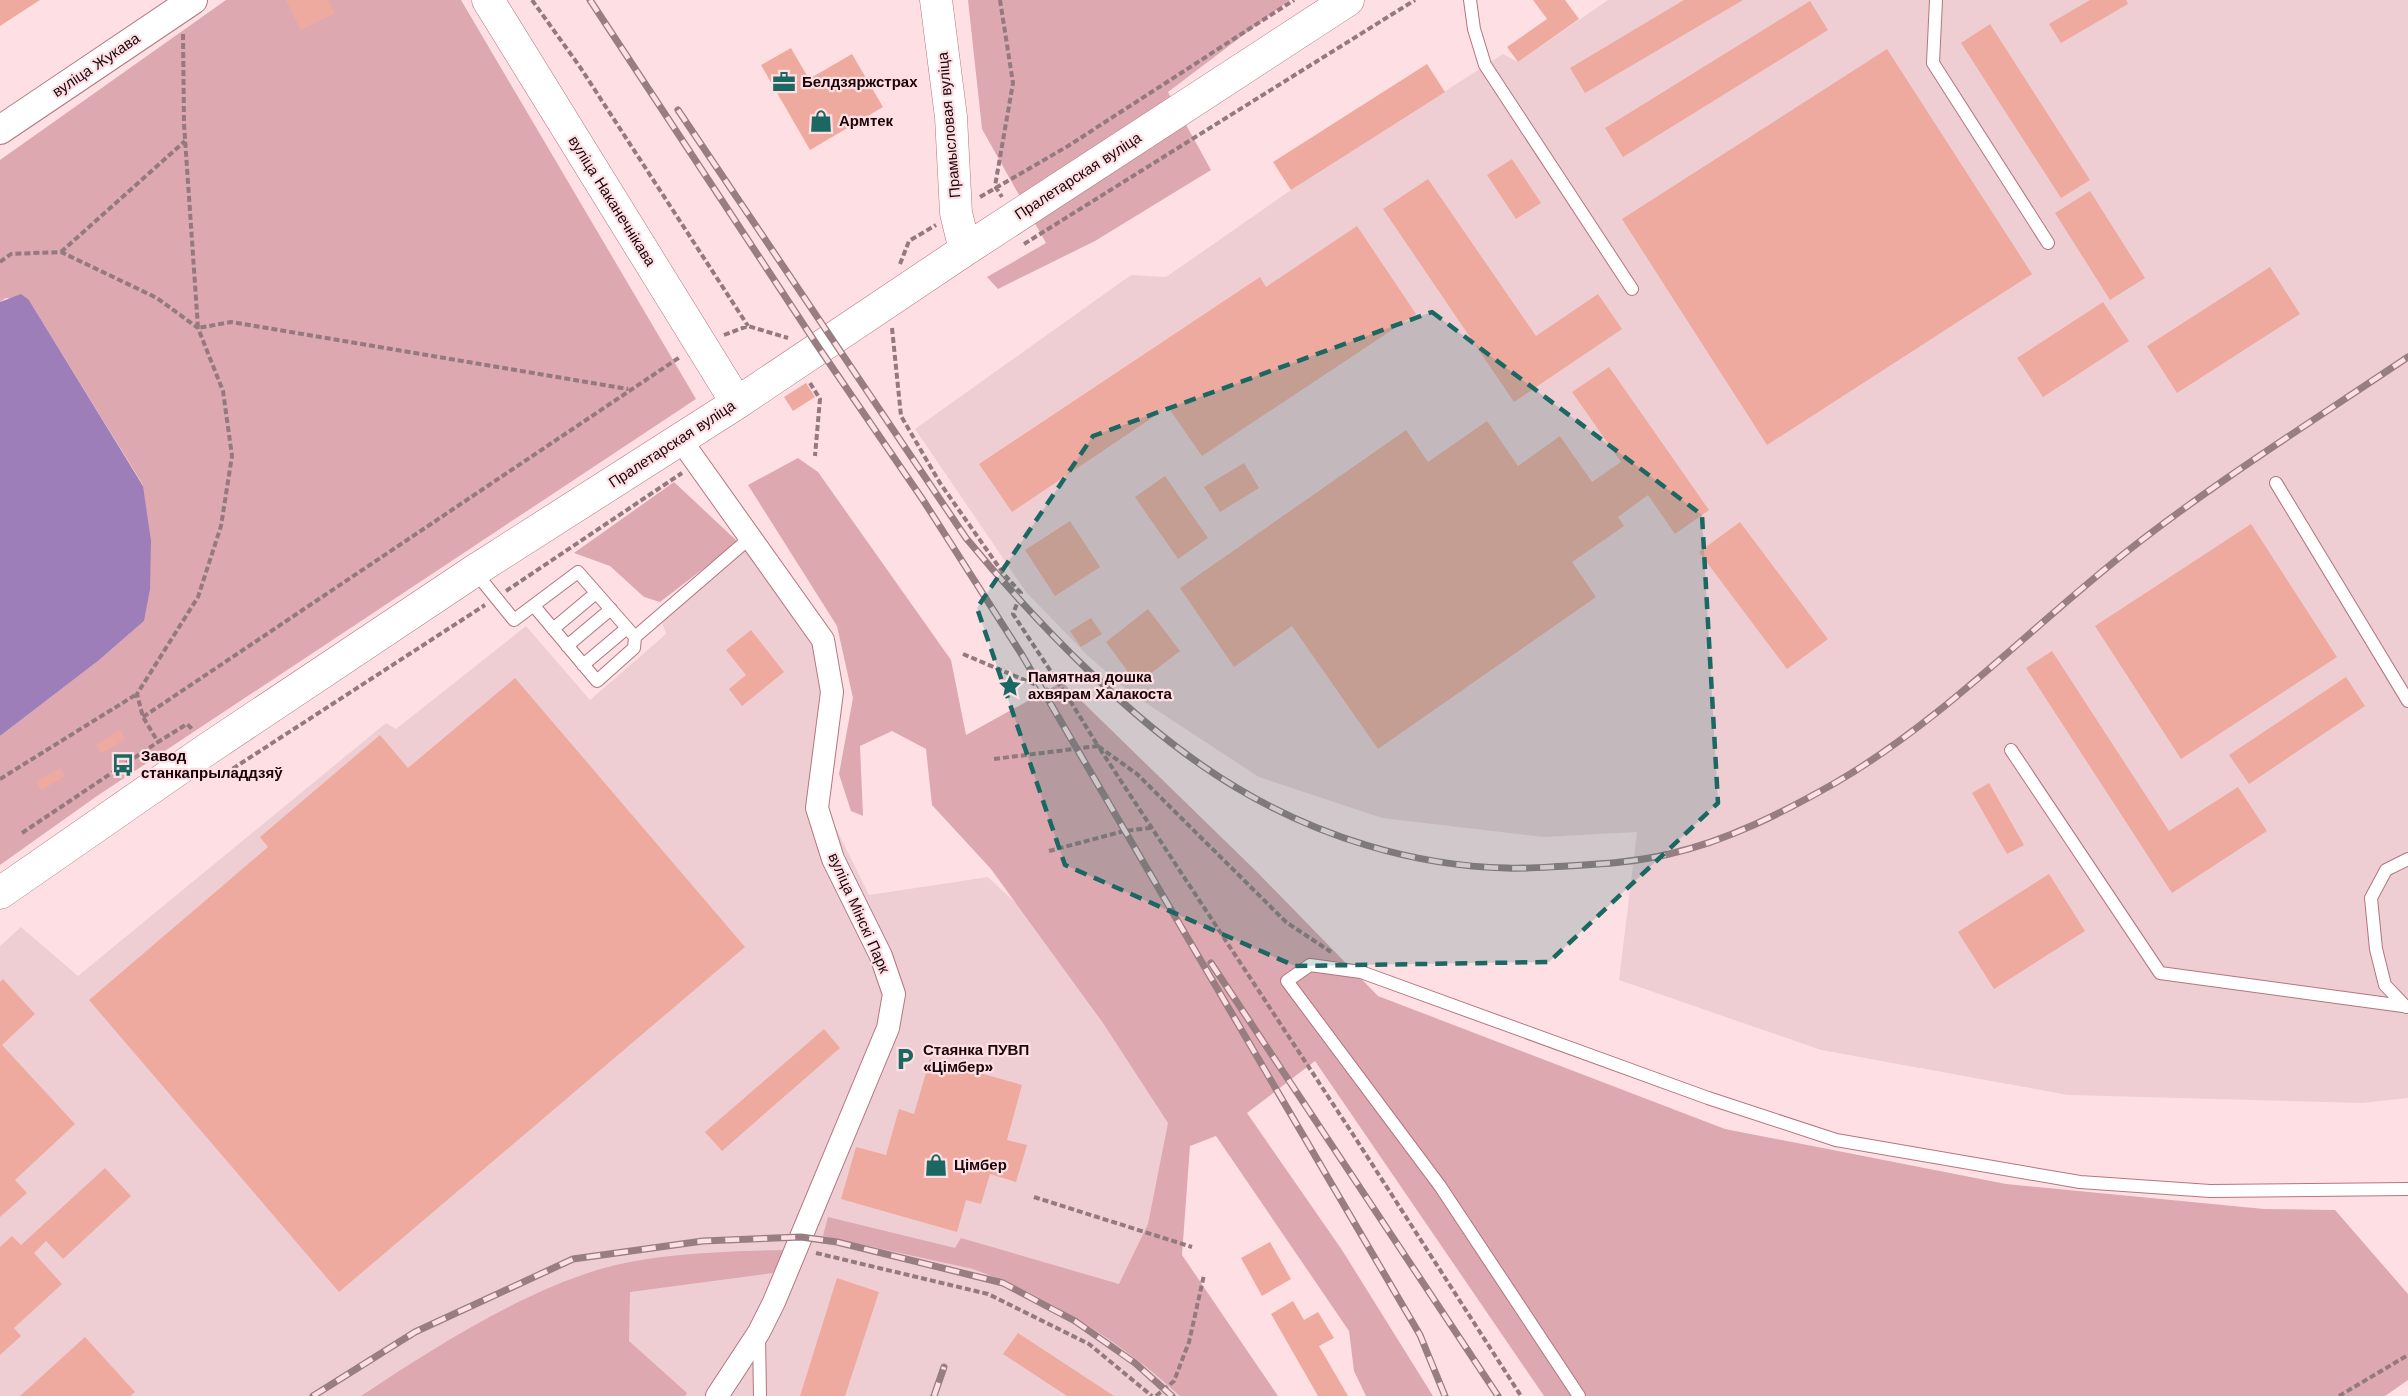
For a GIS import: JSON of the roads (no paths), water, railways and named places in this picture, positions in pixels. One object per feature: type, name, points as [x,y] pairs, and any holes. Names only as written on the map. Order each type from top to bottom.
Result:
[{"type":"main road","name":"вуліца Наканечнікава","points":[[488,0],[737,403]]},
{"type":"main road","name":"Прамысловая вуліца","points":[[936,0],[951,117],[956,213],[965,250]]},
{"type":"main road","name":"Пралетарская вуліца","points":[[0,893],[206,750],[474,571],[689,450],[737,403],[965,250],[1023,234],[1348,0]]},
{"type":"street","name":"вуліца Жукава","points":[[0,130],[187,3]]},
{"type":"street","name":"вуліца Мінскі Парк","points":[[689,450],[823,640],[832,692],[817,808],[833,859],[881,956],[894,994],[888,1028],[847,1132],[759,1332],[717,1396]]},
{"type":"lane","points":[[1470,0],[1474,29],[1485,65],[1632,289]]},
{"type":"lane","points":[[1936,0],[1933,63],[2048,243]]},
{"type":"lane","points":[[2276,483],[2408,700]]},
{"type":"lane","points":[[584,665],[631,632],[751,537]]},
{"type":"lane","points":[[474,571],[514,620],[578,572],[631,632],[634,648],[597,681],[534,606]]},
{"type":"lane","points":[[553,629],[596,593]]},
{"type":"lane","points":[[567,646],[611,609]]},
{"type":"lane","points":[[2011,750],[2160,972],[2406,1007]]},
{"type":"lane","points":[[2406,1007],[2385,985],[2376,949],[2371,898],[2386,870],[2408,859]]},
{"type":"lane","points":[[1579,1396],[1440,1185],[1287,981],[1310,965],[1361,972],[1708,1098],[1836,1140],[2080,1182],[2210,1191],[2408,1189]]},
{"type":"lane","points":[[759,1332],[760,1396]]},
{"type":"railway","points":[[590,0],[819,348],[923,500],[1022,655],[1420,1335],[1445,1396]]},
{"type":"railway","points":[[678,110],[966,538],[1025,606],[1092,674],[1163,737],[1237,788],[1268,805],[1333,834],[1401,854],[1436,861],[1472,866],[1522,868],[1644,859],[1712,842],[1755,825],[1796,804],[1835,783],[1912,732],[2089,582],[2159,527],[2265,452],[2408,357]]},
{"type":"railway","points":[[1211,963],[1498,1396]]},
{"type":"railway","points":[[313,1396],[415,1332],[573,1259],[703,1241],[801,1237],[837,1242],[1003,1283],[1075,1321],[1135,1363],[1172,1396]]},
{"type":"railway","points":[[934,1396],[944,1367]]},
{"type":"place","name":"Белдзяржстрах","points":[[784,82]]},
{"type":"place","name":"Армтек","points":[[821,121]]},
{"type":"place","name":"Памятная дошка ахвярам Халакоста","points":[[1010,686]]},
{"type":"place","name":"Завод станкапрыладдзяў","points":[[123,765]]},
{"type":"place","name":"Стаянка ПУВП «Цімбер»","points":[[905,1059]]},
{"type":"place","name":"Цімбер","points":[[936,1165]]}]
